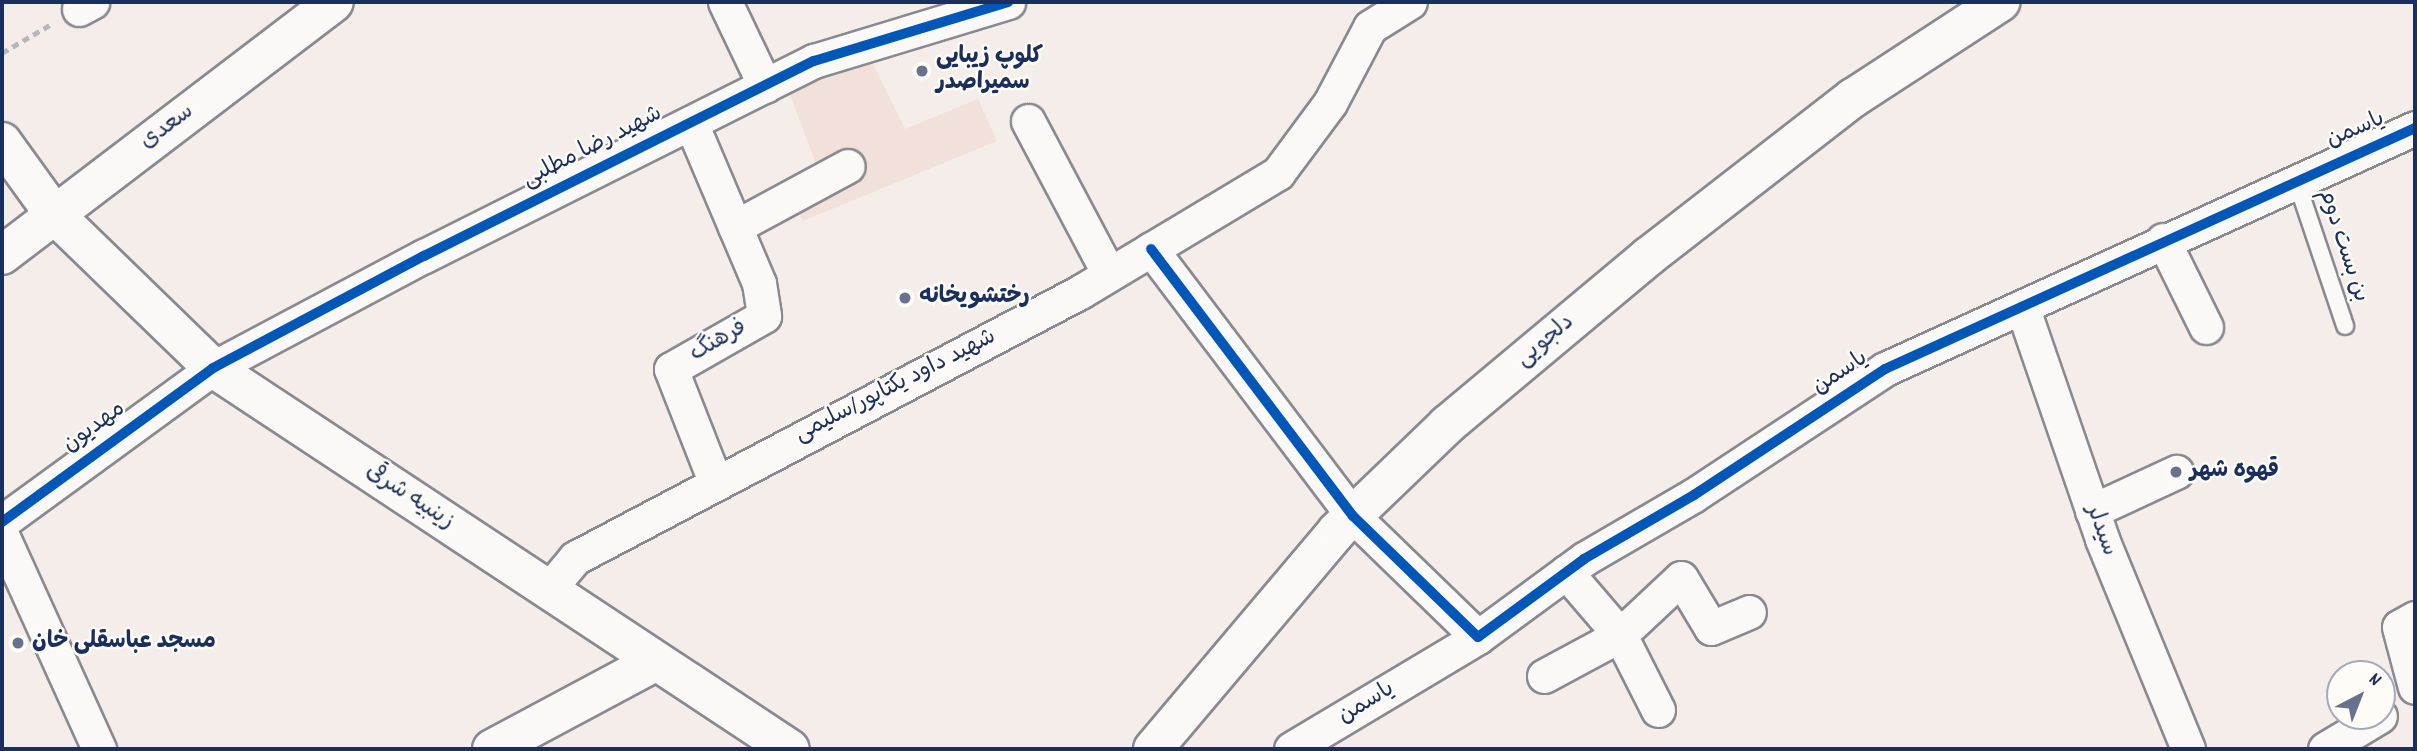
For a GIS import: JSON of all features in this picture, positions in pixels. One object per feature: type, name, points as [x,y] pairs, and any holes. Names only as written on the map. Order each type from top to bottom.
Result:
[{"type":"main road","name":"دلجویی","points":[[1153,749],[1353,516],[1447,425],[1649,256],[1853,98],[2000,2]]},
{"type":"main road","name":"سعدی","points":[[2,255],[330,3]]},
{"type":"main road","name":"زینبیه شرقی","points":[[2,142],[54,214],[213,368],[790,749]]},
{"type":"main road","points":[[492,749],[655,662]]},
{"type":"street","points":[[725,2],[765,86]]},
{"type":"street","name":"شهید رضا مطلبی","points":[[213,368],[814,61],[1008,2]]},
{"type":"street","name":"شهید داود یکتاپور/سلیمی","points":[[548,590],[575,558],[715,481],[1109,274],[1278,173],[1330,103],[1363,15],[1410,2]]},
{"type":"street","points":[[1028,121],[1109,274]]},
{"type":"street","name":"فرهنگ","points":[[691,123],[759,284],[764,316],[671,369],[715,481]]},
{"type":"street","name":"یاسمن","points":[[1291,749],[1478,638],[1566,572],[1694,495],[1885,369],[2023,309],[2163,240],[2415,128]]},
{"type":"street","points":[[736,228],[848,166]]},
{"type":"street","points":[[2163,240],[2206,327]]},
{"type":"street","points":[[1151,249],[1353,516],[1478,638]]},
{"type":"street","name":"سیدلر","points":[[2023,309],[2092,511],[2188,749]]},
{"type":"street","name":"مهدیون","points":[[2,522],[213,368]]},
{"type":"street","points":[[2092,511],[2176,472]]},
{"type":"street","points":[[2,535],[99,749]]},
{"type":"street","points":[[1566,572],[1620,635],[1658,710]]},
{"type":"street","points":[[1545,677],[1620,635],[1681,578],[1711,628],[1749,612]]},
{"type":"street","points":[[2396,703],[2415,688],[2399,627],[2415,618]]},
{"type":"street","points":[[2325,749],[2356,730]]},
{"type":"lane","name":"بن بست دوم","points":[[2297,180],[2345,326]]},
{"type":"path","points":[[2,52],[85,5]]},
{"type":"shaded area","points":[[867,52],[905,129],[978,99],[997,141],[803,221],[782,184],[818,169],[789,92]]},
{"type":"cycle path","points":[[2,522],[213,368],[424,256],[814,61],[1008,2]]},
{"type":"cycle path","points":[[1151,249],[1353,516],[1478,637],[1584,559],[1694,495],[1885,369],[2415,128]]},
{"type":"place","name":"کلوپ زیبایی سمیراصدر","points":[[922,71]]},
{"type":"place","name":"رختشویخانه","points":[[905,298]]},
{"type":"place","name":"قهوه شهر","points":[[2176,472]]},
{"type":"place","name":"مسجد عباسقلی خان","points":[[18,643]]}]
